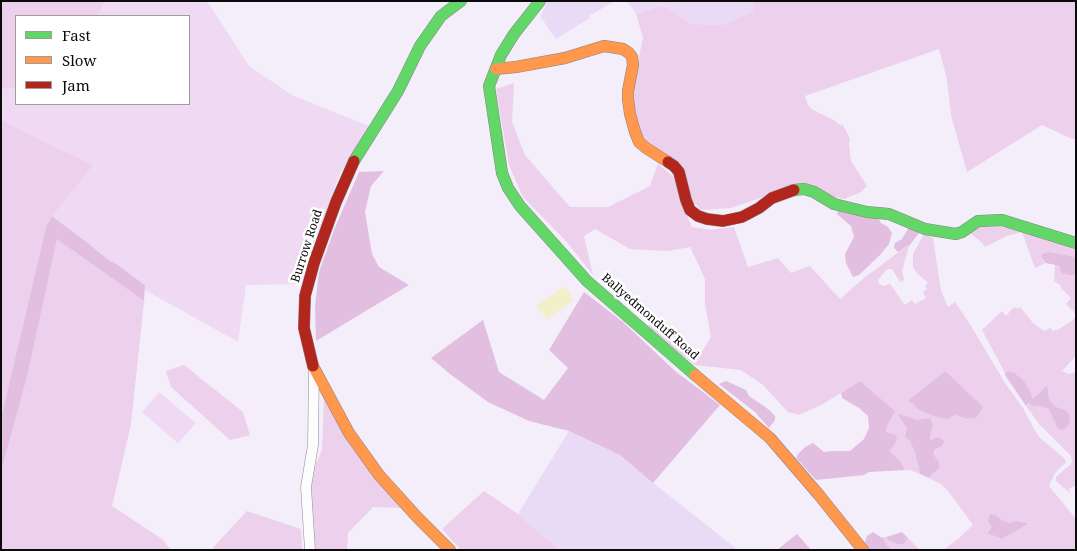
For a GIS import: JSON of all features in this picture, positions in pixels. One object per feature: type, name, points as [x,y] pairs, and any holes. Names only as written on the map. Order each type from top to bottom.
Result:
[{"type":"street","name":"Burrow Road","points":[[450,550],[417,517],[380,474],[349,433],[314,369],[304,328],[305,296],[314,263],[336,202],[355,159],[398,91],[420,46],[441,16],[461,1]]},
{"type":"street","name":"Ballyedmonduff Road","points":[[540,1],[514,34],[501,55],[489,86],[502,172],[508,188],[520,206],[587,282],[770,438],[819,494],[863,550]]},
{"type":"street","points":[[496,69],[565,58],[604,46],[623,49],[632,57],[634,65],[628,99],[635,132],[640,142],[646,148],[664,158],[679,172],[690,210],[698,216],[707,219],[722,221],[742,217],[772,198],[797,189],[804,189],[814,192],[834,204],[867,212],[889,214],[925,229],[956,234],[978,221],[1002,220],[1076,243]]},
{"type":"street","points":[[310,550],[306,487],[313,445],[314,369]]},
{"type":"shaded area","points":[[1,1],[105,1],[98,15],[15,15],[15,105],[304,266],[299,284],[246,284],[52,216],[46,227],[1,418]]},
{"type":"shaded area","points":[[105,1],[206,1],[249,66],[292,95],[371,127],[340,173],[299,284],[246,285],[238,342],[145,290],[145,285],[113,261],[111,262],[52,216],[93,165],[1,120],[1,89],[15,87],[15,105],[190,105],[190,15],[98,15]]},
{"type":"shaded area","points":[[548,1],[615,1],[556,39],[540,16]]},
{"type":"shaded area","points":[[627,1],[753,1],[754,12],[723,25],[692,24],[663,5],[636,14]]},
{"type":"shaded area","points":[[753,1],[1076,1],[1076,139],[1072,139],[1042,125],[967,172],[951,115],[947,79],[939,49],[805,96],[808,105],[813,110],[843,125],[850,139],[851,161],[867,186],[861,192],[844,199],[783,187],[760,198],[731,208],[701,210],[693,202],[686,179],[648,146],[635,121],[632,105],[643,37],[636,14],[663,5],[692,24],[723,25],[753,12]]},
{"type":"shaded area","points":[[514,83],[512,122],[525,155],[570,207],[608,207],[650,186],[658,164],[676,179],[682,203],[692,227],[711,230],[734,227],[748,267],[778,258],[791,273],[810,266],[840,299],[864,278],[908,245],[902,271],[904,280],[900,282],[892,269],[887,269],[878,280],[879,284],[884,286],[890,284],[905,305],[912,300],[915,304],[926,298],[923,292],[927,289],[925,286],[928,283],[913,267],[913,254],[924,234],[933,238],[941,291],[948,307],[955,302],[1040,438],[1064,458],[1066,462],[1055,473],[1049,486],[1076,519],[1076,550],[943,550],[973,525],[949,492],[941,484],[929,478],[934,474],[933,455],[942,446],[938,437],[932,440],[930,437],[933,425],[924,420],[911,419],[901,414],[907,428],[905,437],[910,441],[915,453],[920,474],[905,470],[900,461],[888,451],[894,434],[886,432],[894,411],[860,381],[823,404],[799,415],[788,412],[763,385],[741,370],[695,365],[668,345],[647,325],[679,330],[685,349],[701,353],[711,337],[705,304],[705,279],[690,247],[668,251],[630,249],[595,229],[584,236],[593,275],[566,241],[523,197],[509,165],[496,89]],"holes":[[[913,403],[976,418],[967,419],[955,415],[933,416],[917,409]],[[996,515],[1010,523],[1000,539],[988,532]]]},
{"type":"shaded area","points":[[384,171],[371,186],[365,212],[372,254],[379,267],[409,285],[316,341],[315,306],[319,272],[334,230],[359,172]]},
{"type":"shaded area","points":[[838,210],[877,216],[881,223],[888,227],[892,233],[889,244],[880,255],[859,275],[853,277],[846,263],[845,254],[854,237],[851,226],[837,214]]},
{"type":"shaded area","points":[[52,216],[145,285],[144,301],[57,239],[27,377],[1,472],[1,418],[46,227]]},
{"type":"shaded area","points":[[989,224],[1076,245],[1076,257],[1050,252],[1041,258],[1046,263],[1035,268],[1022,232],[1007,236],[985,247],[970,233],[978,225]]},
{"type":"shaded area","points":[[909,227],[919,233],[909,246],[898,252],[894,248],[895,243],[902,239]]},
{"type":"shaded area","points":[[57,238],[144,301],[131,424],[112,506],[162,539],[171,550],[1,550],[1,472],[27,377]]},
{"type":"shaded area","points":[[1050,252],[1076,257],[1076,275],[1062,273],[1059,267],[1046,263],[1041,257],[1042,254]]},
{"type":"shaded area","points":[[1055,265],[1069,275],[1076,275],[1076,316],[1066,304],[1071,298],[1061,288],[1060,284],[1054,281]]},
{"type":"shaded area","points":[[565,286],[574,300],[547,319],[536,306]]},
{"type":"shaded area","points":[[584,292],[623,322],[675,371],[720,405],[653,483],[620,455],[569,431],[529,421],[488,402],[431,358],[483,320],[499,372],[544,400],[568,368],[549,350]]},
{"type":"shaded area","points":[[1014,307],[1018,309],[1020,307],[1033,323],[1044,331],[1050,328],[1053,331],[1059,329],[1076,316],[1076,356],[1062,371],[1069,374],[1076,372],[1076,485],[1069,489],[1070,493],[1056,481],[1056,477],[1071,464],[1071,456],[1040,425],[1026,406],[1029,403],[1049,409],[1057,427],[1065,410],[1054,406],[1049,398],[1047,387],[1033,399],[1029,389],[1008,371],[1005,373],[982,330],[1002,311],[1006,316]]},
{"type":"shaded area","points":[[184,365],[243,412],[250,435],[230,440],[171,387],[166,371]]},
{"type":"shaded area","points":[[945,371],[983,407],[976,418],[967,419],[955,415],[948,419],[933,416],[917,409],[913,403],[908,401]]},
{"type":"shaded area","points":[[1008,371],[1023,380],[1033,399],[1047,386],[1049,398],[1054,406],[1065,410],[1069,414],[1070,422],[1066,428],[1061,430],[1057,427],[1049,409],[1028,403],[1026,406],[1005,375]]},
{"type":"shaded area","points":[[726,381],[746,390],[749,396],[775,416],[775,420],[769,428],[755,412],[719,384]]},
{"type":"shaded area","points":[[860,381],[895,411],[886,432],[894,434],[897,438],[889,451],[900,461],[905,470],[869,472],[864,475],[816,480],[796,458],[805,447],[813,443],[824,452],[850,451],[864,439],[869,428],[868,416],[842,398],[841,393]]},
{"type":"shaded area","points":[[159,392],[196,423],[178,443],[142,412]]},
{"type":"shaded area","points":[[324,398],[405,508],[373,507],[348,533],[347,550],[314,550],[311,485],[316,464],[322,450]]},
{"type":"shaded area","points":[[898,415],[917,420],[930,418],[933,425],[931,440],[938,437],[944,441],[942,446],[935,450],[933,455],[939,461],[939,468],[929,478],[920,474],[915,453],[910,441],[905,437],[907,428]]},
{"type":"shaded area","points":[[569,431],[620,455],[738,550],[560,550],[518,514]]},
{"type":"shaded area","points":[[484,491],[518,514],[560,550],[461,550],[442,529]]},
{"type":"shaded area","points":[[247,511],[301,529],[302,550],[211,550]]},
{"type":"shaded area","points":[[990,514],[996,515],[1010,523],[1017,521],[1028,524],[1001,539],[988,534],[992,527],[988,521]]},
{"type":"shaded area","points":[[873,532],[883,537],[891,550],[868,550],[865,542],[867,536]]},
{"type":"shaded area","points":[[902,532],[908,538],[904,544],[889,541],[886,537]]},
{"type":"shaded area","points":[[797,534],[811,550],[777,550]]},
{"type":"shaded area","points":[[883,537],[886,537],[889,541],[904,544],[908,538],[920,550],[891,550]]},
{"type":"traffic: fast","points":[[354,161],[398,91],[420,46],[441,16],[461,1]]},
{"type":"traffic: fast","points":[[540,1],[514,34],[501,55],[489,86],[502,173],[508,188],[520,206],[587,281],[695,375]]},
{"type":"traffic: fast","points":[[794,190],[804,189],[814,192],[834,204],[867,212],[889,214],[925,229],[956,234],[978,221],[1002,220],[1076,243]]},
{"type":"traffic: slow","points":[[496,69],[565,58],[604,46],[623,49],[632,57],[633,65],[628,99],[635,132],[639,142],[668,162]]},
{"type":"traffic: slow","points":[[313,366],[349,433],[379,475],[450,550]]},
{"type":"traffic: slow","points":[[695,375],[770,438],[863,550]]},
{"type":"traffic: jam","points":[[313,366],[304,328],[305,296],[314,263],[336,202],[354,161]]},
{"type":"traffic: jam","points":[[668,162],[679,172],[690,210],[698,216],[707,219],[723,221],[742,217],[772,198],[794,190]]}]
